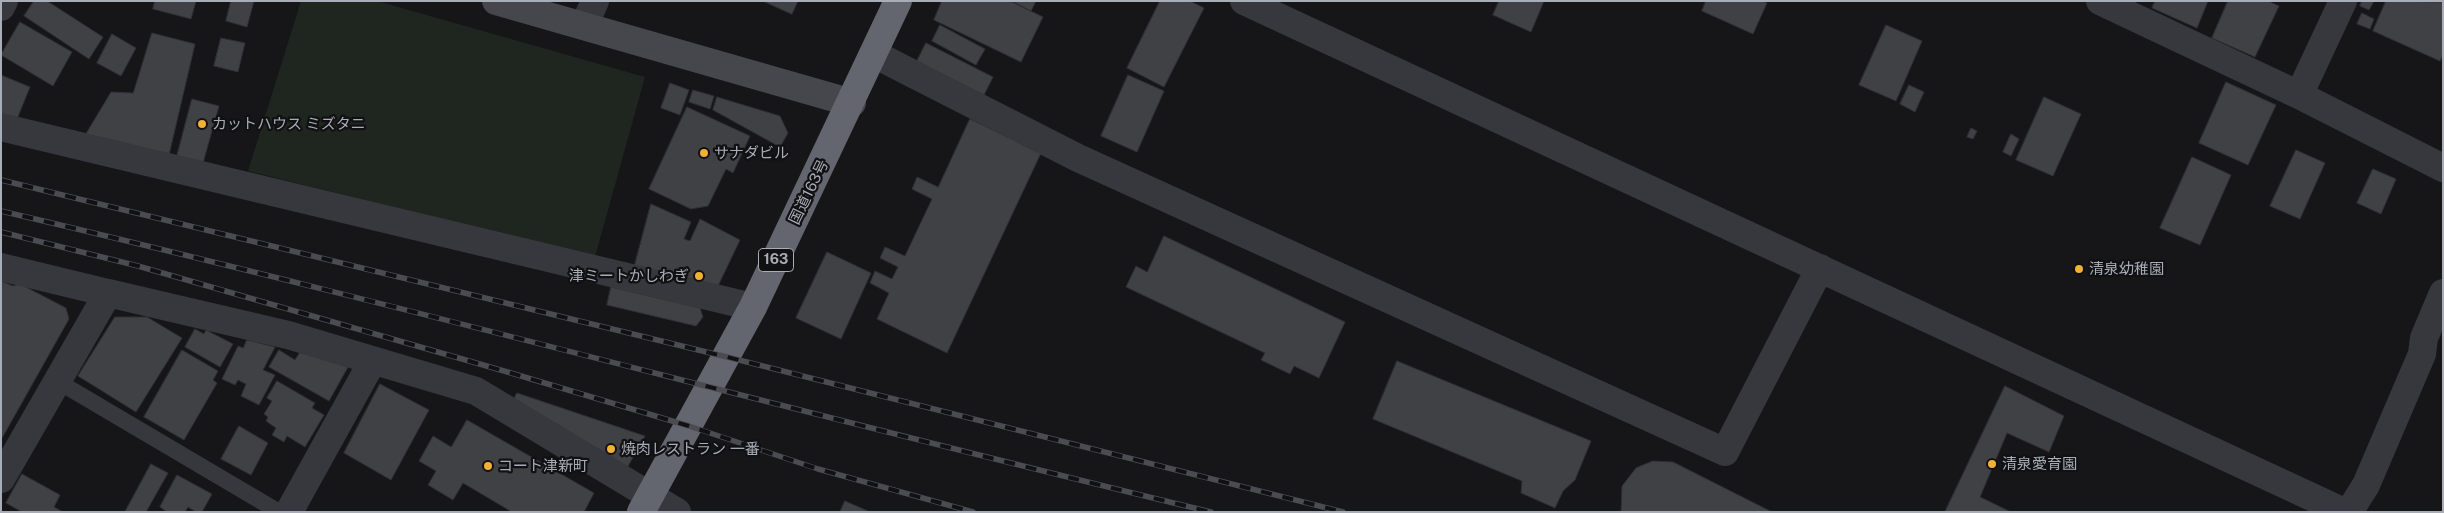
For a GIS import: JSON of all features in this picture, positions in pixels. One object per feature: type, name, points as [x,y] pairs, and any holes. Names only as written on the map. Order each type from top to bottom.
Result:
[{"type":"highway","name":"国道163号","points":[[645,504],[753,307],[852,102],[898,1]]},
{"type":"street","points":[[1,7],[4,1]]},
{"type":"street","points":[[496,1],[852,102]]},
{"type":"street","points":[[584,26],[595,1]]},
{"type":"street","points":[[1244,1],[2344,512]]},
{"type":"street","points":[[2100,1],[2299,95],[2443,168]]},
{"type":"street","points":[[2299,95],[2342,1]]},
{"type":"street","points":[[874,54],[1078,158],[1725,452],[1820,268]]},
{"type":"street","points":[[1,127],[753,307]]},
{"type":"street","points":[[1,267],[108,294],[288,335],[476,392],[645,504],[677,512]]},
{"type":"street","points":[[1,479],[108,294]]},
{"type":"street","points":[[2349,512],[2366,484],[2419,363],[2424,338],[2443,294]]},
{"type":"street","points":[[289,512],[372,362]]},
{"type":"lane","points":[[57,381],[279,512]]},
{"type":"shaded area","points":[[301,1],[377,1],[645,77],[595,257],[248,171]]},
{"type":"building","points":[[34,1],[47,1],[103,37],[89,59],[24,16]]},
{"type":"building","points":[[155,1],[196,1],[191,19],[153,9]]},
{"type":"building","points":[[231,1],[254,1],[247,27],[226,21]]},
{"type":"building","points":[[763,1],[798,1],[792,14]]},
{"type":"building","points":[[942,1],[1010,1],[1043,17],[1021,62],[934,20]]},
{"type":"building","points":[[1012,1],[1036,1],[1031,11]]},
{"type":"building","points":[[1160,1],[1190,1],[1204,8],[1164,87],[1127,68]]},
{"type":"building","points":[[1499,1],[1544,1],[1531,32],[1493,15]]},
{"type":"building","points":[[1706,1],[1763,1],[1767,3],[1753,34],[1702,11]]},
{"type":"building","points":[[2155,1],[2208,1],[2197,28],[2152,8]]},
{"type":"building","points":[[2228,1],[2268,1],[2279,6],[2255,57],[2212,38]]},
{"type":"building","points":[[2362,1],[2374,1],[2369,10],[2360,6]]},
{"type":"building","points":[[2386,1],[2443,2],[2443,55],[2440,61],[2373,31]]},
{"type":"building","points":[[2362,13],[2374,19],[2370,29],[2357,24]]},
{"type":"building","points":[[20,22],[72,52],[53,86],[1,55]]},
{"type":"building","points":[[940,25],[985,49],[976,65],[932,41]]},
{"type":"building","points":[[1886,25],[1922,41],[1896,101],[1859,85]]},
{"type":"building","points":[[152,33],[195,44],[169,155],[84,137],[111,92],[133,93]]},
{"type":"building","points":[[112,34],[136,48],[121,76],[97,63]]},
{"type":"building","points":[[221,38],[245,43],[238,72],[214,66]]},
{"type":"building","points":[[926,43],[993,77],[979,105],[912,71]]},
{"type":"building","points":[[1,75],[30,87],[15,124],[1,118]]},
{"type":"building","points":[[1128,75],[1164,91],[1137,152],[1101,136]]},
{"type":"building","points":[[2226,82],[2276,105],[2248,165],[2199,143]]},
{"type":"building","points":[[670,83],[689,90],[680,115],[661,108]]},
{"type":"building","points":[[1909,85],[1924,92],[1915,112],[1900,104]]},
{"type":"building","points":[[693,90],[714,96],[710,109],[689,102]]},
{"type":"building","points":[[717,97],[780,116],[788,133],[780,147],[713,110]]},
{"type":"building","points":[[2044,97],[2081,114],[2053,176],[2016,160]]},
{"type":"building","points":[[192,99],[219,106],[203,163],[177,156]]},
{"type":"building","name":"サナダビル","points":[[687,107],[750,136],[733,173],[726,169],[708,206],[691,209],[649,189]]},
{"type":"building","points":[[970,119],[1041,153],[947,353],[877,319],[889,293],[870,283],[875,271],[892,279],[898,267],[880,258],[885,247],[905,256],[932,199],[912,189],[917,177],[938,187]]},
{"type":"building","points":[[1971,128],[1977,131],[1973,139],[1967,137]]},
{"type":"building","points":[[2011,134],[2019,139],[2011,156],[2003,152]]},
{"type":"building","points":[[2296,150],[2325,163],[2300,219],[2270,206]]},
{"type":"building","points":[[2192,157],[2231,175],[2200,245],[2160,228]]},
{"type":"building","points":[[2373,169],[2396,179],[2381,214],[2357,203]]},
{"type":"building","points":[[651,204],[691,222],[684,239],[690,241],[700,219],[740,240],[717,288],[634,268]]},
{"type":"building","points":[[1164,236],[1345,322],[1319,378],[1294,366],[1290,374],[1261,360],[1265,353],[1126,287],[1136,266],[1147,272]]},
{"type":"building","points":[[827,252],[871,273],[841,339],[796,318]]},
{"type":"building","points":[[1,281],[13,286],[20,284],[66,308],[69,319],[1,440]]},
{"type":"building","points":[[611,287],[700,308],[703,317],[696,326],[607,305]]},
{"type":"building","points":[[115,317],[147,317],[182,338],[136,412],[78,376]]},
{"type":"building","points":[[195,329],[204,334],[206,330],[233,344],[220,367],[185,347]]},
{"type":"building","points":[[247,340],[275,347],[263,370],[275,375],[259,405],[241,396],[246,384],[238,380],[235,385],[222,379],[238,346],[243,348]]},
{"type":"building","points":[[182,350],[218,371],[213,380],[217,383],[184,440],[144,417]]},
{"type":"building","points":[[279,350],[295,360],[300,352],[348,367],[329,401],[269,367]]},
{"type":"building","points":[[1397,361],[1591,441],[1575,480],[1563,491],[1555,508],[1521,493],[1522,481],[1373,419]]},
{"type":"building","points":[[277,381],[315,403],[312,408],[324,415],[305,447],[287,436],[284,442],[272,435],[276,428],[266,421],[268,417],[264,414],[272,401],[267,398]]},
{"type":"building","points":[[380,384],[429,410],[391,480],[344,453]]},
{"type":"building","points":[[2005,386],[2064,416],[2049,452],[2007,433],[1980,497],[2011,512],[1945,512]]},
{"type":"building","points":[[517,393],[645,436],[627,468],[514,399]]},
{"type":"building","name":"コート津新町","points":[[467,420],[594,493],[584,512],[512,512],[463,483],[453,500],[428,485],[436,471],[419,461],[433,436],[451,447]]},
{"type":"building","points":[[239,426],[268,443],[251,475],[221,459]]},
{"type":"building","points":[[1653,461],[1673,462],[1772,512],[1621,512],[1622,486],[1636,468]]},
{"type":"building","points":[[151,464],[168,473],[146,512],[125,512]]},
{"type":"building","points":[[22,474],[60,495],[54,507],[63,512],[22,512],[6,503]]},
{"type":"building","points":[[177,475],[212,494],[202,512],[196,512],[188,507],[185,512],[167,512],[160,507]]},
{"type":"building","points":[[845,501],[870,512],[840,512]]},
{"type":"railway","points":[[1,180],[727,357],[1343,512]]},
{"type":"railway","points":[[1,211],[304,284],[1211,512]]},
{"type":"railway","points":[[1,232],[138,266],[511,373],[689,426],[818,469],[973,512]]},
{"type":"place","name":"カットハウス ミズタニ","points":[[202,124]]},
{"type":"place","name":"サナダビル","points":[[704,153]]},
{"type":"place","name":"清泉幼稚園","points":[[2079,269]]},
{"type":"place","name":"津ミートかしわぎ","points":[[699,276]]},
{"type":"place","name":"焼肉レストラン 一番","points":[[611,449]]},
{"type":"place","name":"清泉愛育園","points":[[1992,464]]},
{"type":"place","name":"コート津新町","points":[[488,466]]}]
